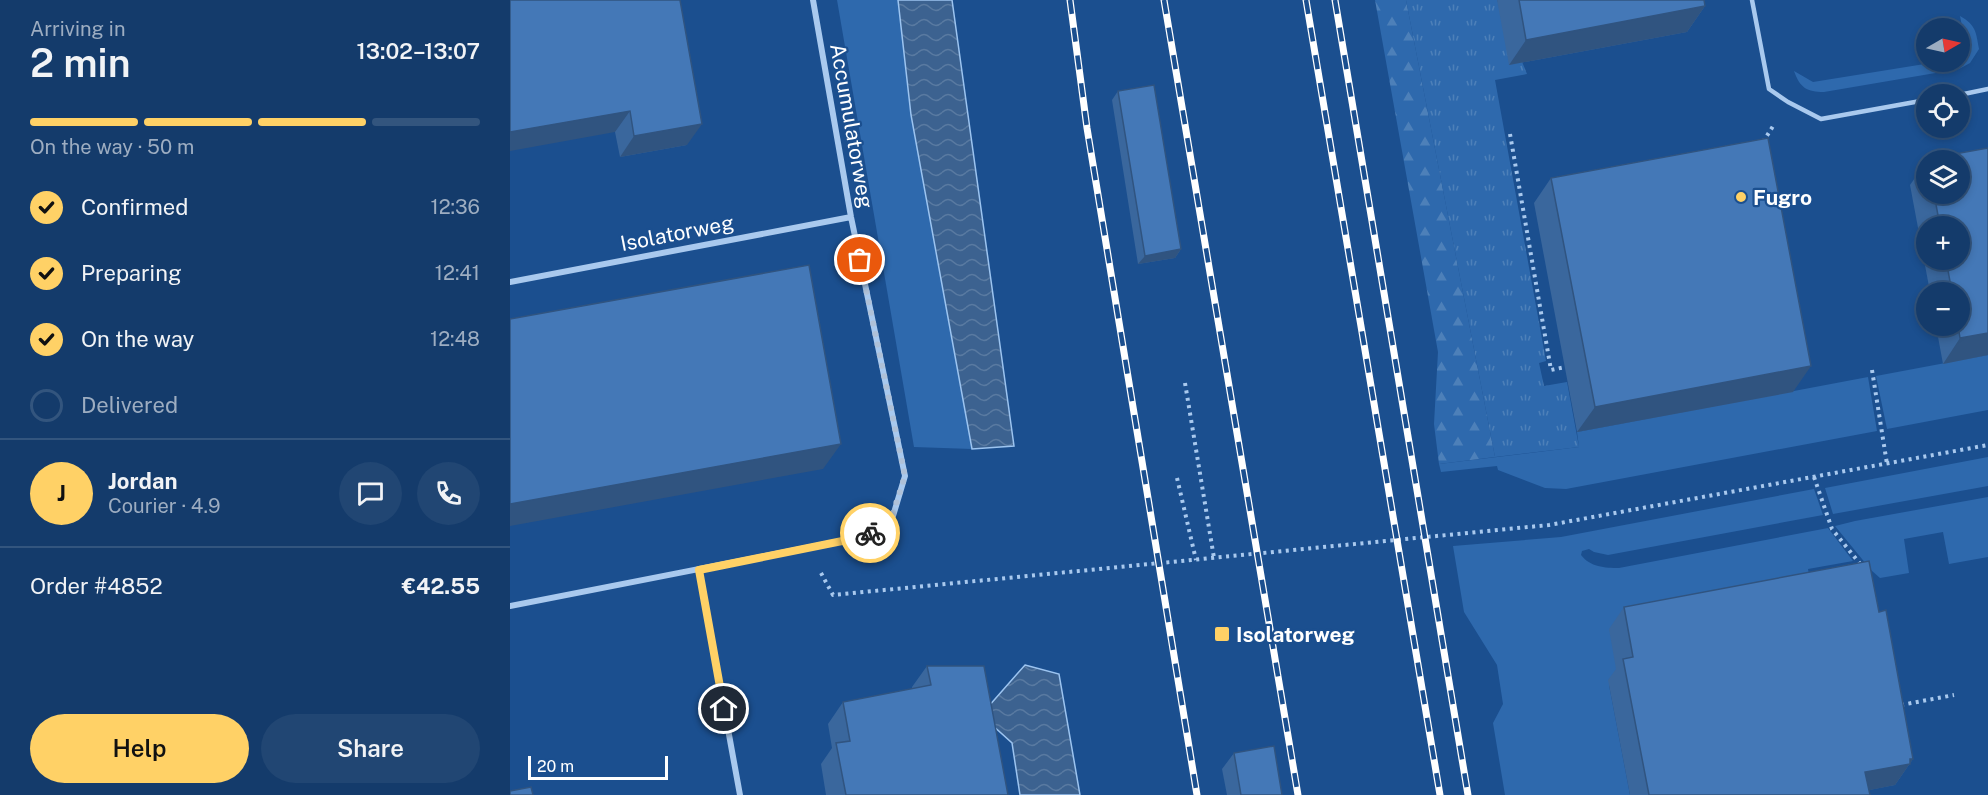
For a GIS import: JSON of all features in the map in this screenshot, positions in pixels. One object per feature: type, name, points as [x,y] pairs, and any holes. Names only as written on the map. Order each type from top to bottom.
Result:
[{"type":"street","name":"Accumulatorweg","points":[[807,547],[867,536],[892,516],[905,476],[851,217],[813,0]]},
{"type":"street","name":"Isolatorweg","points":[[510,282],[851,217]]},
{"type":"street","points":[[510,606],[807,547]]},
{"type":"street","points":[[699,570],[740,795]]},
{"type":"lane","points":[[1752,0],[1768,89],[1788,102],[1821,119],[1916,102]]},
{"type":"lane","points":[[1970,92],[1988,89]]},
{"type":"path","points":[[1757,151],[1788,102]]},
{"type":"path","points":[[1510,134],[1551,370],[1565,367]]},
{"type":"path","points":[[1872,370],[1887,464]]},
{"type":"path","points":[[1185,383],[1214,558]]},
{"type":"path","points":[[807,547],[833,595],[1549,525],[1988,445]]},
{"type":"path","points":[[1814,477],[1832,529],[1866,572]]},
{"type":"path","points":[[1177,478],[1196,560]]},
{"type":"path","points":[[1892,707],[1954,695]]},
{"type":"green space","points":[[837,0],[898,0],[911,115],[972,449],[914,447]]},
{"type":"green space","points":[[1375,0],[1406,0],[1495,457],[1439,464],[1434,424],[1438,352]]},
{"type":"green space","points":[[1406,0],[1497,0],[1527,74],[1495,80],[1546,361],[1539,363],[1544,386],[1567,382],[1579,447],[1495,457]]},
{"type":"green space","points":[[1970,24],[1974,29],[1979,49],[1970,63]]},
{"type":"green space","points":[[1916,65],[1916,72],[1941,72],[1824,92],[1805,88],[1794,71],[1813,82]]},
{"type":"green space","points":[[1988,355],[1988,410],[1887,429],[1876,376]]},
{"type":"green space","points":[[1868,377],[1877,431],[1566,489],[1545,488],[1498,470],[1497,466],[1441,472],[1439,464],[1579,447],[1577,432]]},
{"type":"green space","points":[[1988,457],[1988,486],[1833,514],[1825,488]]},
{"type":"green space","points":[[1814,489],[1823,515],[1608,555],[1589,549],[1582,551],[1581,555],[1593,564],[1619,568],[1828,528],[1853,561],[1808,569],[1812,591],[1618,678],[1609,685],[1630,795],[1505,795],[1493,723],[1503,704],[1497,665],[1464,612],[1453,546],[1561,537]]},
{"type":"green space","points":[[1988,497],[1988,557],[1949,564],[1943,532],[1904,539],[1909,573],[1880,578],[1835,526],[1855,521]]},
{"type":"water","points":[[898,0],[952,0],[1014,446],[972,449],[911,115]]},
{"type":"water","points":[[1025,665],[1059,674],[1080,795],[1020,795],[1012,743],[981,715]]},
{"type":"building","points":[[510,0],[680,0],[702,124],[634,136],[630,111],[510,132]]},
{"type":"building","points":[[1519,0],[1704,0],[1705,6],[1526,40]]},
{"type":"building","points":[[1154,85],[1181,249],[1145,256],[1118,91]]},
{"type":"building","points":[[1768,138],[1811,366],[1595,407],[1551,178]]},
{"type":"building","points":[[1988,148],[1988,333],[1960,338],[1960,336],[1970,336],[1970,282],[1950,282],[1948,270],[1970,270],[1970,216],[1938,216],[1936,204],[1970,204],[1970,151]]},
{"type":"building","points":[[809,265],[841,444],[510,504],[510,319]]},
{"type":"building","points":[[1869,561],[1879,612],[1886,610],[1913,759],[1910,759],[1910,764],[1865,772],[1870,795],[1649,795],[1623,659],[1633,657],[1624,607]]},
{"type":"building","points":[[927,666],[984,666],[1008,795],[846,795],[836,743],[850,741],[843,702],[931,685]]},
{"type":"building","points":[[1274,746],[1282,795],[1241,795],[1234,753]]},
{"type":"building","points":[[531,787],[533,795],[510,795],[510,791]]},
{"type":"railway","points":[[1070,0],[1087,128],[1197,795]]},
{"type":"railway","points":[[1164,0],[1298,795]]},
{"type":"railway","points":[[1306,0],[1440,795]]},
{"type":"railway","points":[[1335,0],[1468,795]]},
{"type":"way so far","points":[[860,260],[905,476],[892,516],[870,533]]},
{"type":"place","name":"Fugro","points":[[1741,197]]},
{"type":"place","name":"Isolatorweg","points":[[1222,634]]},
{"type":"route","points":[[724,709],[699,570],[867,536],[870,533]]}]
